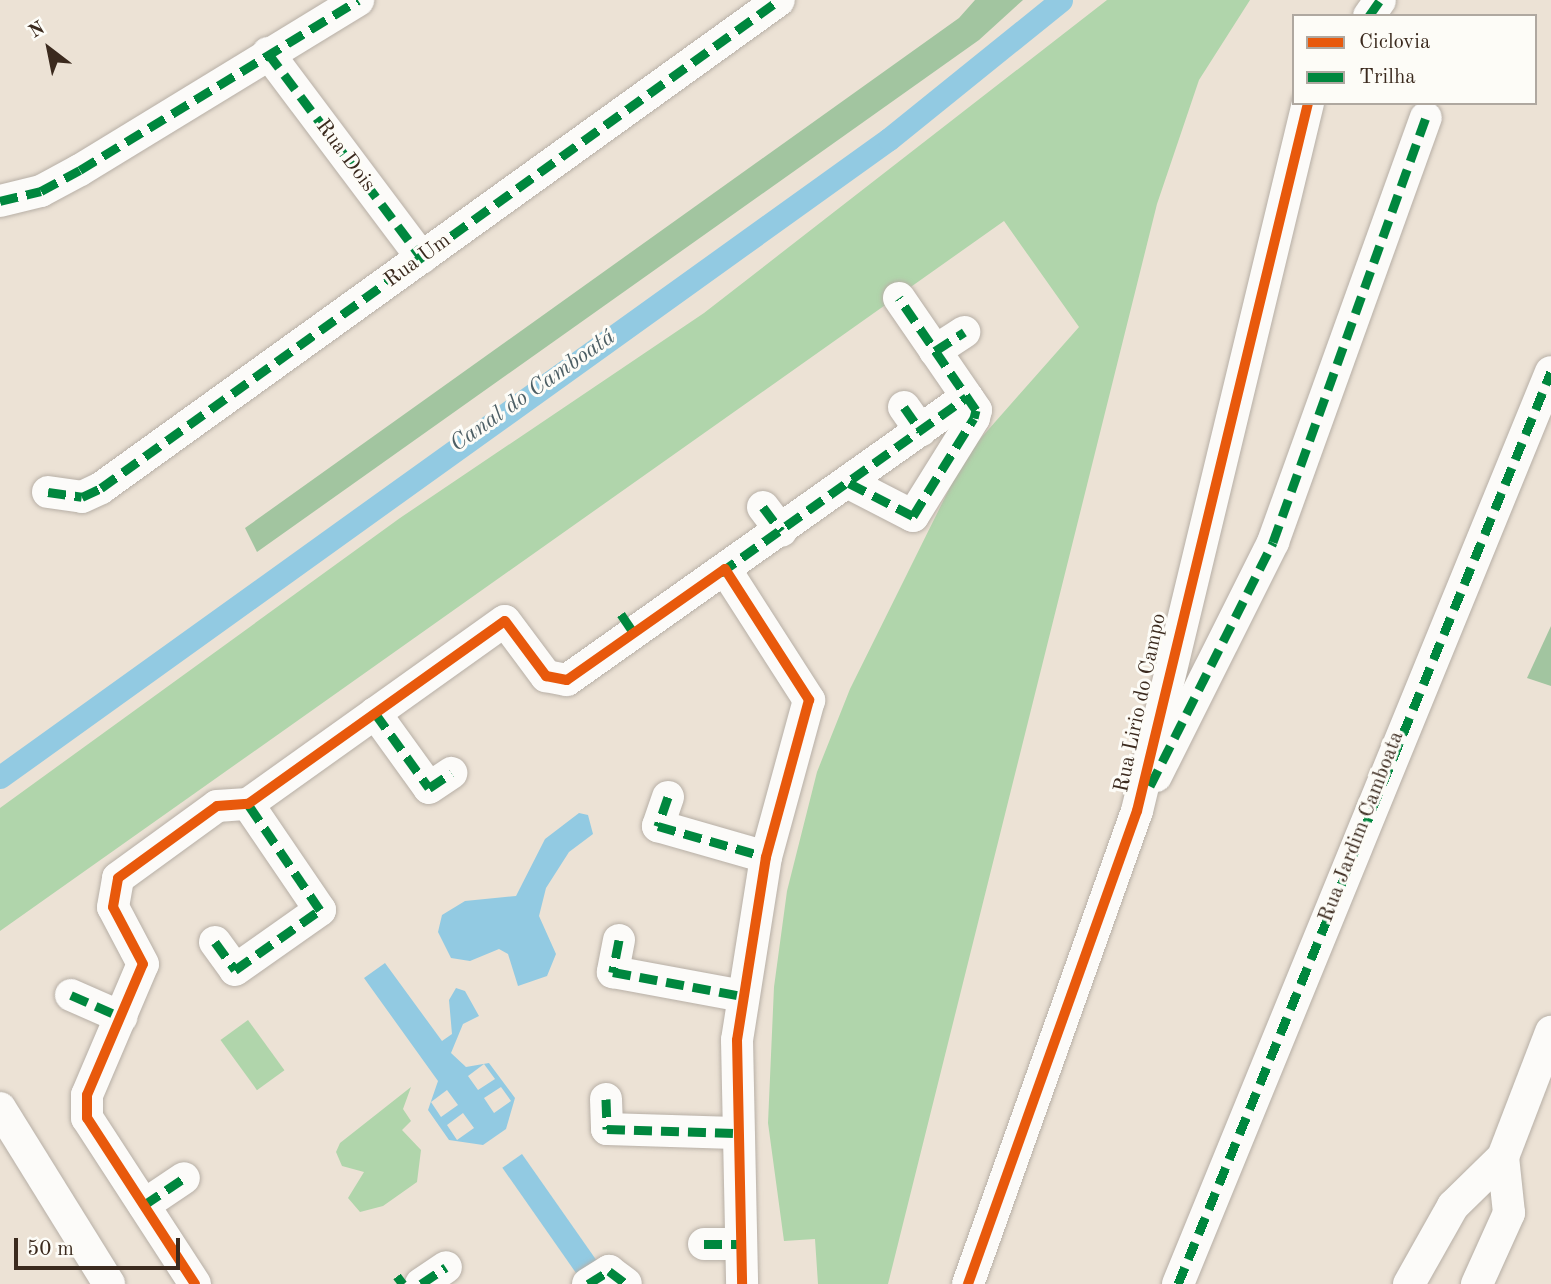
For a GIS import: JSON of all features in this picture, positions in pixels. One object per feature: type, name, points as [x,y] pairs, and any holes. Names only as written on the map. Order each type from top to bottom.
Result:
[{"type":"street","points":[[0,201],[41,191],[80,170],[358,0]]},
{"type":"street","name":"Rua Um","points":[[48,492],[82,497],[101,488],[779,0]]},
{"type":"street","name":"Rua Dois","points":[[268,53],[422,258]]},
{"type":"street","name":"Rua Lirio do Campo","points":[[968,1284],[1137,811],[1305,109]]},
{"type":"street","name":"Rua Lirio do Campo","points":[[1137,811],[1273,542],[1426,118]]},
{"type":"street","points":[[849,483],[913,516],[974,418],[967,397],[899,298]]},
{"type":"street","points":[[935,351],[964,332]]},
{"type":"street","name":"Rua Jardim Camboata","points":[[1178,1284],[1551,372]]},
{"type":"street","points":[[199,1283],[87,1118],[87,1095],[121,1017],[143,955],[113,907],[114,886],[217,806],[248,804],[505,621],[555,682],[628,624],[725,569],[772,519],[849,483],[912,419],[967,397]]},
{"type":"street","points":[[725,569],[809,700],[766,858],[743,996],[736,1133],[743,1284]]},
{"type":"street","points":[[375,713],[429,788],[451,773]]},
{"type":"street","points":[[668,797],[658,826],[766,858]]},
{"type":"street","points":[[215,942],[235,970],[320,910],[248,804]]},
{"type":"street","points":[[619,940],[613,972],[743,996]]},
{"type":"street","points":[[71,995],[121,1017]]},
{"type":"street","points":[[1409,1284],[1453,1206],[1503,1157],[1551,1032]]},
{"type":"street","points":[[606,1099],[607,1129],[736,1133]]},
{"type":"street","points":[[0,1108],[109,1284]]},
{"type":"street","points":[[1477,1284],[1509,1213],[1503,1157]]},
{"type":"street","points":[[144,1205],[184,1178]]},
{"type":"street","points":[[704,1244],[740,1244]]},
{"type":"street","points":[[588,1284],[609,1270],[626,1284]]},
{"type":"green space","points":[[975,0],[1023,0],[979,40],[257,552],[245,528],[959,18]]},
{"type":"green space","points":[[1107,0],[1250,0],[1199,80],[1157,204],[888,1284],[818,1284],[815,1239],[784,1241],[768,1123],[774,987],[787,891],[817,772],[850,689],[966,455],[1079,327],[1004,221],[0,931],[0,808],[400,518],[704,313]]},
{"type":"green space","points":[[1551,626],[1551,686],[1527,678]]},
{"type":"green space","points":[[248,1020],[284,1070],[257,1090],[220,1040]]},
{"type":"green space","points":[[411,1087],[403,1109],[411,1121],[402,1130],[421,1150],[417,1182],[383,1206],[360,1212],[348,1198],[364,1172],[342,1166],[336,1152],[340,1143]]},
{"type":"water","points":[[579,813],[588,815],[593,834],[569,852],[546,888],[539,916],[556,954],[547,976],[518,986],[508,954],[499,949],[470,961],[451,958],[438,932],[442,915],[465,901],[516,896],[545,839]]},
{"type":"water","points":[[385,963],[442,1041],[452,1034],[449,1000],[456,988],[465,991],[479,1016],[463,1024],[451,1053],[466,1067],[489,1063],[515,1098],[506,1129],[483,1145],[449,1140],[428,1110],[438,1081],[364,978]],"holes":[[[484,1064],[495,1079],[478,1090],[468,1076]],[[501,1087],[511,1101],[494,1113],[484,1098]],[[447,1090],[458,1105],[441,1117],[431,1102]],[[463,1113],[474,1128],[457,1140],[447,1125]]]},
{"type":"water","points":[[522,1154],[597,1261],[577,1275],[502,1168]]},
{"type":"waterway","name":"Canal do Camboatá","points":[[0,777],[889,139],[1061,0]]},
{"type":"marked path","points":[[0,201],[41,191],[80,170],[358,0]]},
{"type":"marked path","points":[[48,492],[82,497],[101,488],[779,0]]},
{"type":"marked path","points":[[1370,14],[1380,0]]},
{"type":"marked path","points":[[268,53],[422,258]]},
{"type":"marked path","points":[[1150,786],[1273,542],[1426,118]]},
{"type":"marked path","points":[[849,483],[913,516],[974,418],[976,410],[899,298]]},
{"type":"marked path","points":[[935,351],[964,332]]},
{"type":"marked path","points":[[1178,1284],[1551,372]]},
{"type":"marked path","points":[[720,573],[967,397]]},
{"type":"marked path","points":[[904,407],[921,431]]},
{"type":"marked path","points":[[763,507],[781,531]]},
{"type":"marked path","points":[[621,614],[634,633]]},
{"type":"marked path","points":[[375,713],[429,788],[451,773]]},
{"type":"marked path","points":[[668,797],[658,826],[766,857]]},
{"type":"marked path","points":[[215,942],[235,970],[320,910],[248,804]]},
{"type":"marked path","points":[[619,940],[613,972],[743,996]]},
{"type":"marked path","points":[[71,995],[121,1017]]},
{"type":"marked path","points":[[606,1099],[607,1129],[735,1133]]},
{"type":"marked path","points":[[144,1205],[184,1178]]},
{"type":"marked path","points":[[704,1244],[740,1244]]},
{"type":"marked path","points":[[421,1284],[446,1267]]},
{"type":"marked path","points":[[588,1284],[609,1271],[626,1284]]},
{"type":"marked path","points":[[397,1276],[403,1284]]},
{"type":"cycle path","points":[[968,1284],[1137,811],[1308,105]]},
{"type":"cycle path","points":[[195,1284],[87,1118],[87,1095],[143,964],[113,907],[118,878],[217,806],[248,804],[505,621],[546,676],[567,680],[725,569],[809,700],[766,857],[737,1040],[742,1284]]}]
